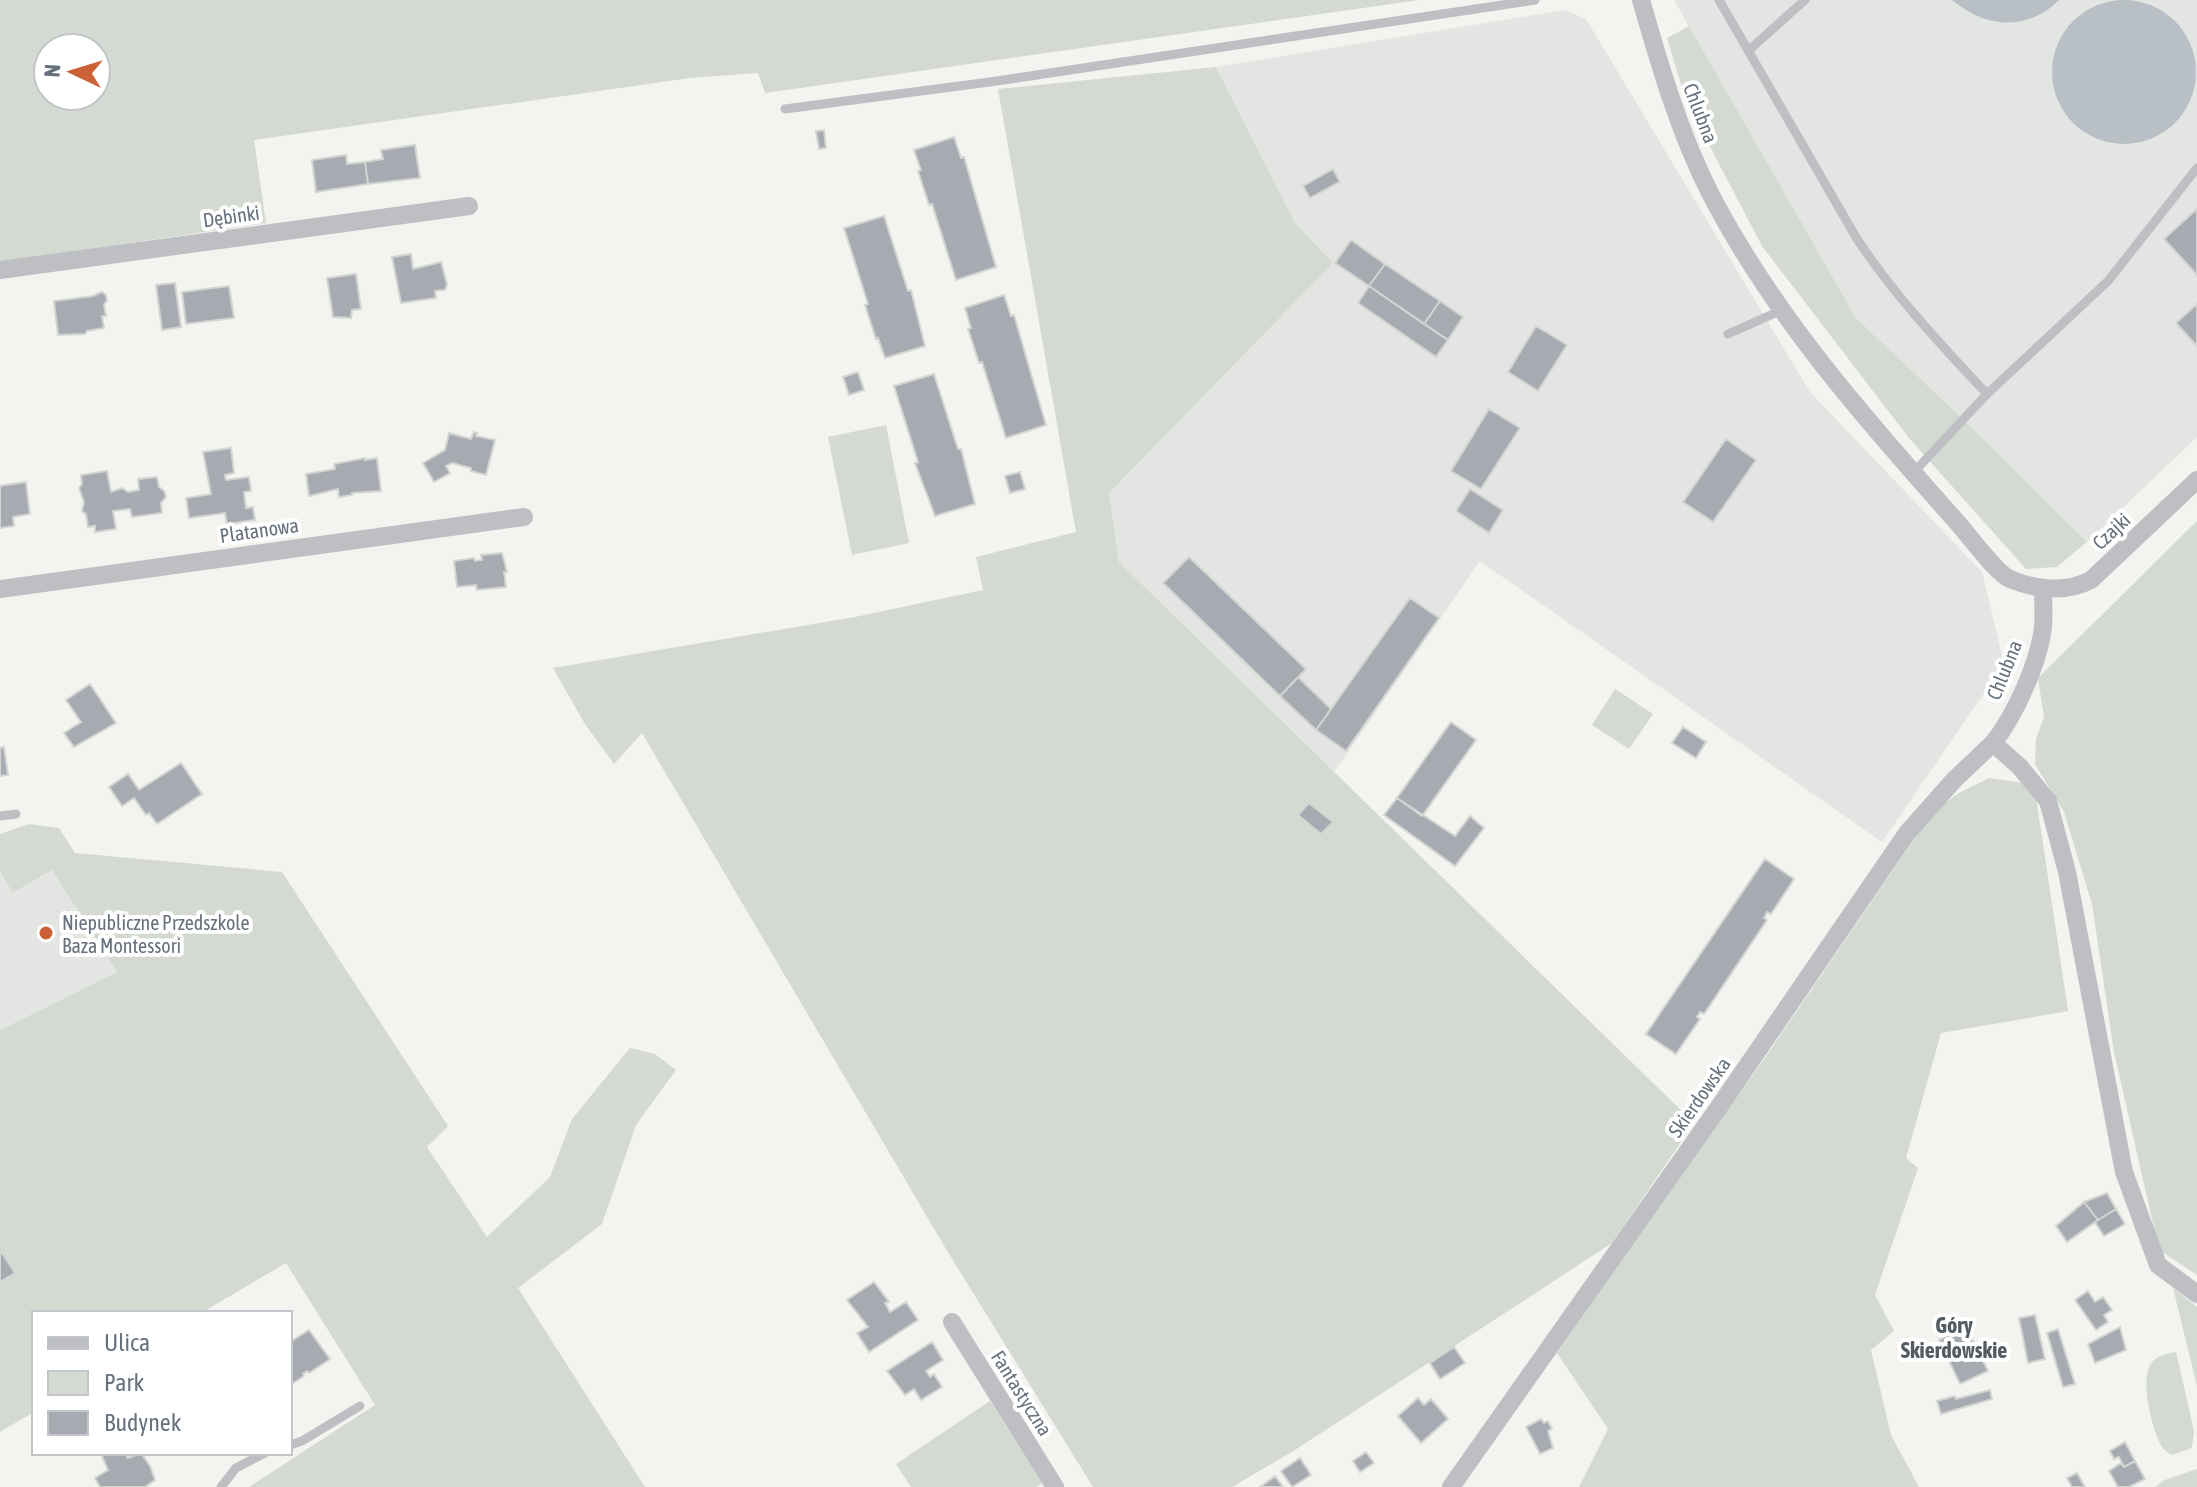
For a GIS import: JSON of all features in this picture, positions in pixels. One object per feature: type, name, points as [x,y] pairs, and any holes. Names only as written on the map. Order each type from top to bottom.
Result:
[{"type":"street","name":"Chlubna","points":[[1641,0],[1670,98],[1691,151],[1735,238],[1782,310],[1913,473],[2004,575],[2043,589],[2043,628],[2035,661],[1993,743]]},
{"type":"street","name":"Dębinki","points":[[0,270],[469,206]]},
{"type":"street","name":"Czajki","points":[[2043,589],[2065,588],[2091,580],[2197,480]]},
{"type":"street","name":"Platanowa","points":[[0,589],[524,517]]},
{"type":"street","points":[[1993,743],[2020,767],[2048,801],[2067,872],[2124,1172],[2158,1265],[2197,1294]]},
{"type":"street","name":"Skierdowska","points":[[1451,1487],[1719,1107],[1907,833],[1954,780],[1993,743]]},
{"type":"street","name":"Fantastyczna","points":[[952,1322],[1055,1487]]},
{"type":"lane","points":[[785,109],[1012,79],[1535,0]]},
{"type":"lane","points":[[1719,0],[1879,272],[1910,311],[1987,394]]},
{"type":"lane","points":[[1748,51],[1805,0]]},
{"type":"lane","points":[[1913,473],[1987,394],[2108,281],[2197,168]]},
{"type":"lane","points":[[1728,334],[1782,310]]},
{"type":"lane","points":[[0,816],[16,814]]},
{"type":"lane","points":[[292,1444],[360,1406]]},
{"type":"lane","points":[[221,1487],[236,1468],[261,1455]]},
{"type":"shaded area","points":[[1674,0],[2197,0],[2197,437],[2087,542],[1856,318]]},
{"type":"shaded area","points":[[1952,0],[2059,0],[2033,17],[2006,22],[1978,16]]},
{"type":"shaded area","points":[[2124,0],[2152,5],[2175,21],[2191,44],[2196,72],[2191,100],[2175,123],[2152,139],[2124,144],[2096,139],[2073,123],[2057,100],[2052,72],[2057,44],[2073,21],[2096,5]]},
{"type":"shaded area","points":[[1565,10],[1586,19],[1810,392],[1982,572],[2004,664],[1882,842],[1480,561],[1334,772],[1119,562],[1109,493],[1333,263],[1295,223],[1216,67]]},
{"type":"shaded area","name":"Niepubliczne Przedszkole Baza Montessori","points":[[52,870],[117,972],[0,1030],[0,873],[14,893]]},
{"type":"green space","points":[[0,0],[1419,0],[765,93],[758,73],[690,78],[254,140],[266,223],[0,262]]},
{"type":"green space","points":[[1689,26],[1856,318],[2087,542],[2057,567],[2026,569],[1909,438],[1762,246],[1686,101],[1667,38]]},
{"type":"green space","points":[[1216,67],[1295,223],[1333,263],[1109,493],[1119,562],[1694,1123],[1612,1243],[1295,1450],[1232,1487],[1093,1487],[946,1249],[642,733],[614,764],[585,724],[553,668],[855,617],[983,590],[976,557],[1076,532],[998,89]]},
{"type":"green space","points":[[886,425],[909,543],[852,555],[828,437]]},
{"type":"green space","points":[[2197,521],[2197,1275],[2159,1250],[2114,1052],[2092,904],[2064,812],[2035,764],[2036,739],[2044,717],[2038,678]]},
{"type":"green space","points":[[1615,689],[1653,714],[1629,749],[1592,725]]},
{"type":"green space","points":[[1989,778],[2030,784],[2036,797],[2068,1011],[1941,1033],[1906,1158],[1918,1168],[1875,1295],[1894,1331],[1871,1350],[1891,1435],[1919,1487],[1579,1487],[1608,1429],[1557,1353],[1932,813],[1957,794]]},
{"type":"green space","points":[[29,824],[59,828],[75,853],[282,872],[448,1126],[427,1147],[487,1237],[550,1177],[572,1119],[630,1048],[655,1054],[676,1070],[636,1125],[602,1224],[518,1288],[645,1487],[249,1487],[375,1405],[286,1263],[204,1311],[32,1311],[32,1413],[0,1432],[0,1030],[117,972],[52,870],[13,893],[0,872],[0,834]]},
{"type":"green space","points":[[2173,1288],[2197,1307],[2197,1386]]},
{"type":"green space","points":[[2176,1352],[2194,1431],[2192,1448],[2172,1455],[2162,1447],[2154,1429],[2148,1404],[2147,1379],[2155,1359]]},
{"type":"green space","points":[[990,1401],[1042,1483],[1037,1487],[911,1487],[896,1464]]},
{"type":"green space","points":[[2197,1469],[2197,1487],[2155,1487],[2165,1480]]},
{"type":"building","points":[[824,130],[826,148],[819,149],[816,131]]},
{"type":"building","points":[[954,137],[961,158],[964,157],[996,267],[956,280],[918,171],[921,170],[914,150]]},
{"type":"building","points":[[415,145],[420,178],[368,184],[365,162],[383,159],[381,150]]},
{"type":"building","points":[[346,155],[347,164],[365,162],[368,184],[316,192],[312,160]]},
{"type":"building","points":[[1333,169],[1340,182],[1310,198],[1303,186]]},
{"type":"building","points":[[2197,209],[2197,275],[2164,239]]},
{"type":"building","points":[[884,216],[908,291],[911,290],[925,346],[885,358],[865,305],[868,304],[844,228]]},
{"type":"building","points":[[1351,240],[1385,264],[1369,286],[1335,263]]},
{"type":"building","points":[[411,254],[413,269],[441,262],[447,284],[445,290],[435,291],[436,298],[401,303],[392,257]]},
{"type":"building","points":[[1385,264],[1440,301],[1424,324],[1369,286]]},
{"type":"building","points":[[356,274],[361,309],[352,310],[351,318],[333,317],[327,278]]},
{"type":"building","points":[[175,283],[181,327],[162,330],[156,285]]},
{"type":"building","points":[[229,286],[234,318],[186,324],[182,292]]},
{"type":"building","points":[[1369,286],[1448,340],[1436,357],[1358,303]]},
{"type":"building","points":[[102,292],[107,301],[104,304],[106,316],[102,316],[104,328],[85,334],[58,335],[54,301]]},
{"type":"building","points":[[1004,295],[1011,316],[1014,315],[1046,425],[1006,438],[968,329],[971,328],[965,308]]},
{"type":"building","points":[[1440,301],[1463,317],[1448,340],[1424,324]]},
{"type":"building","points":[[2197,304],[2197,346],[2176,323]]},
{"type":"building","points":[[1536,326],[1567,345],[1538,391],[1508,372]]},
{"type":"building","points":[[858,372],[864,390],[849,395],[843,377]]},
{"type":"building","points":[[934,374],[958,449],[961,449],[975,504],[935,516],[915,463],[918,462],[894,386]]},
{"type":"building","points":[[1489,409],[1520,428],[1481,489],[1451,471]]},
{"type":"building","points":[[474,432],[476,436],[495,440],[486,475],[452,463],[446,466],[450,473],[434,482],[423,463],[445,450],[449,433],[471,439]]},
{"type":"building","points":[[1726,439],[1756,460],[1713,522],[1683,502]]},
{"type":"building","points":[[231,448],[234,473],[225,475],[226,480],[249,477],[251,491],[244,492],[246,508],[253,507],[255,520],[227,524],[225,513],[189,518],[186,498],[211,494],[203,452]]},
{"type":"building","points":[[377,458],[381,491],[339,497],[338,489],[309,496],[306,474],[335,469],[334,464]]},
{"type":"building","points":[[107,471],[111,492],[122,488],[128,492],[139,490],[138,479],[157,477],[166,497],[161,503],[162,513],[132,517],[130,509],[113,511],[116,529],[95,532],[95,526],[88,527],[86,514],[82,511],[81,475]]},
{"type":"building","points":[[1020,472],[1025,489],[1010,493],[1005,476]]},
{"type":"building","points":[[26,482],[30,514],[13,517],[14,526],[0,528],[0,486]]},
{"type":"building","points":[[1470,489],[1503,510],[1489,533],[1456,511]]},
{"type":"building","points":[[502,553],[507,572],[504,572],[506,587],[477,590],[476,585],[457,587],[454,561],[482,560],[481,555]]},
{"type":"building","points":[[1189,557],[1306,669],[1280,696],[1163,583]]},
{"type":"building","points":[[1410,598],[1439,618],[1346,751],[1316,730]]},
{"type":"building","points":[[1298,677],[1331,709],[1316,730],[1280,696]]},
{"type":"building","points":[[90,684],[116,723],[74,747],[64,733],[81,722],[66,700]]},
{"type":"building","points":[[1451,722],[1476,740],[1422,816],[1397,798]]},
{"type":"building","points":[[1683,727],[1706,742],[1696,758],[1672,743]]},
{"type":"building","points":[[4,747],[8,775],[0,776],[0,748]]},
{"type":"building","points":[[181,763],[202,794],[157,824],[134,798],[122,806],[109,787],[128,774],[139,790]]},
{"type":"building","points":[[1397,798],[1455,836],[1470,816],[1484,828],[1455,866],[1384,815]]},
{"type":"building","points":[[1309,803],[1333,822],[1321,834],[1298,815]]},
{"type":"building","points":[[1765,859],[1794,879],[1771,914],[1767,912],[1764,918],[1767,920],[1704,1014],[1700,1012],[1697,1017],[1700,1019],[1676,1054],[1646,1034]]},
{"type":"building","points":[[2107,1193],[2116,1209],[2098,1220],[2084,1202]]},
{"type":"building","points":[[2084,1202],[2098,1220],[2067,1242],[2056,1226]]},
{"type":"building","points":[[2116,1209],[2125,1224],[2104,1236],[2095,1222]]},
{"type":"building","points":[[0,1250],[15,1273],[0,1282]]},
{"type":"building","points":[[874,1282],[889,1302],[885,1303],[890,1312],[906,1302],[918,1320],[869,1352],[857,1333],[868,1327],[847,1300]]},
{"type":"building","points":[[2088,1291],[2095,1302],[2103,1297],[2112,1310],[2104,1315],[2108,1322],[2096,1330],[2075,1300]]},
{"type":"building","points":[[2035,1315],[2045,1359],[2028,1363],[2019,1318]]},
{"type":"building","points":[[1966,1326],[1988,1371],[1960,1384],[1939,1340]]},
{"type":"building","points":[[2120,1327],[2126,1350],[2095,1363],[2088,1344]]},
{"type":"building","points":[[2058,1329],[2075,1384],[2063,1387],[2047,1333]]},
{"type":"building","points":[[309,1330],[330,1359],[309,1373],[307,1371],[292,1384],[292,1341]]},
{"type":"building","points":[[932,1342],[943,1360],[926,1371],[930,1377],[934,1374],[942,1387],[921,1400],[914,1389],[905,1395],[887,1371]]},
{"type":"building","points":[[1454,1347],[1465,1363],[1440,1379],[1430,1363]]},
{"type":"building","points":[[1990,1390],[1992,1399],[1941,1414],[1937,1401]]},
{"type":"building","points":[[1418,1398],[1424,1405],[1431,1399],[1448,1419],[1421,1443],[1398,1416]]},
{"type":"building","points":[[1541,1419],[1544,1423],[1548,1421],[1552,1429],[1548,1431],[1553,1448],[1540,1454],[1526,1427]]},
{"type":"building","points":[[2125,1442],[2135,1461],[2124,1467],[2119,1457],[2114,1459],[2110,1451]]},
{"type":"building","points":[[1366,1452],[1374,1463],[1360,1472],[1353,1461]]},
{"type":"building","points":[[126,1455],[128,1458],[142,1455],[155,1480],[145,1487],[100,1487],[95,1478],[108,1470],[102,1456]]},
{"type":"building","points":[[1300,1458],[1311,1475],[1292,1487],[1281,1471]]},
{"type":"building","points":[[2135,1461],[2145,1479],[2129,1487],[2118,1487],[2109,1471],[2121,1463],[2124,1467]]},
{"type":"building","points":[[2077,1473],[2085,1487],[2072,1487],[2067,1478]]},
{"type":"building","points":[[1275,1476],[1283,1487],[1260,1487]]},
{"type":"place","name":"Niepubliczne Przedszkole Baza Montessori","points":[[46,933]]},
{"type":"district","name":"Góry Skierdowskie","points":[[1954,1338]]}]
